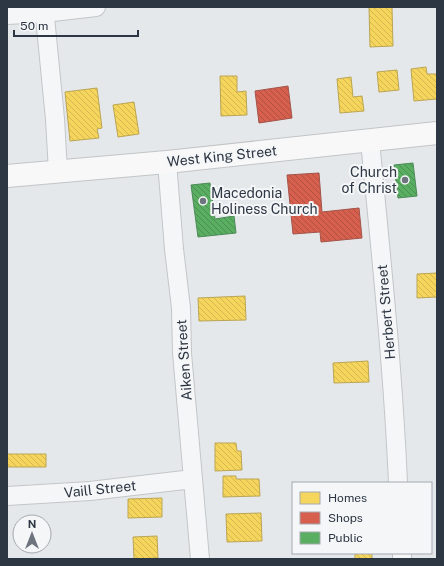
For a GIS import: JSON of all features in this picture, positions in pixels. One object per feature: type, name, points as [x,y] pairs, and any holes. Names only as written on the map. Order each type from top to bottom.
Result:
[{"type":"main road","name":"West King Street","points":[[7,176],[167,162],[437,133]]},
{"type":"street","points":[[7,15],[44,10],[96,7]]},
{"type":"street","points":[[44,10],[55,119],[58,172]]},
{"type":"street","name":"Herbert Street","points":[[370,141],[384,276],[395,419],[398,482]]},
{"type":"street","name":"Aiken Street","points":[[167,162],[174,249],[181,308],[182,353],[200,559]]},
{"type":"street","name":"Vaill Street","points":[[7,496],[90,491],[194,479]]},
{"type":"building: Homes","points":[[369,7],[392,7],[393,46],[370,47]]},
{"type":"building: Homes","points":[[426,67],[427,74],[437,74],[437,99],[414,101],[411,69]]},
{"type":"building: Homes","points":[[397,70],[399,90],[379,92],[377,72]]},
{"type":"building: Homes","points":[[220,76],[237,76],[237,92],[246,91],[247,115],[221,116]]},
{"type":"building: Homes","points":[[351,77],[353,97],[362,96],[364,111],[340,113],[337,79]]},
{"type":"building: Homes","points":[[97,88],[102,128],[97,129],[99,138],[70,141],[65,92]]},
{"type":"building: Homes","points":[[134,102],[139,134],[118,137],[113,105]]},
{"type":"building: Homes","points":[[437,273],[437,297],[417,298],[417,274]]},
{"type":"building: Homes","points":[[245,296],[246,320],[199,321],[198,298]]},
{"type":"building: Homes","points":[[368,361],[369,382],[334,383],[333,363]]},
{"type":"building: Homes","points":[[215,443],[236,443],[237,451],[241,451],[242,470],[215,471]]},
{"type":"building: Homes","points":[[7,454],[46,454],[46,467],[7,467]]},
{"type":"building: Homes","points":[[223,476],[236,476],[236,479],[259,479],[260,496],[223,497]]},
{"type":"building: Homes","points":[[162,498],[162,517],[128,518],[128,499]]},
{"type":"building: Homes","points":[[261,513],[262,541],[227,542],[226,514]]},
{"type":"building: Homes","points":[[157,536],[158,558],[134,559],[133,537]]},
{"type":"building: Homes","points":[[355,554],[372,554],[372,559],[355,559]]},
{"type":"building: Shops","points":[[288,86],[292,118],[259,123],[255,91]]},
{"type":"building: Shops","points":[[319,173],[322,212],[359,208],[362,238],[321,242],[320,232],[293,234],[287,175]]},
{"type":"building: Public","name":"Church of Christ","points":[[413,163],[417,196],[398,198],[394,165]]},
{"type":"building: Public","name":"Macedonia Holiness Church","points":[[210,183],[215,219],[234,216],[236,233],[198,237],[191,185]]},
{"type":"place","name":"Church of Christ","points":[[405,180]]},
{"type":"place","name":"Macedonia Holiness Church","points":[[203,201]]}]
